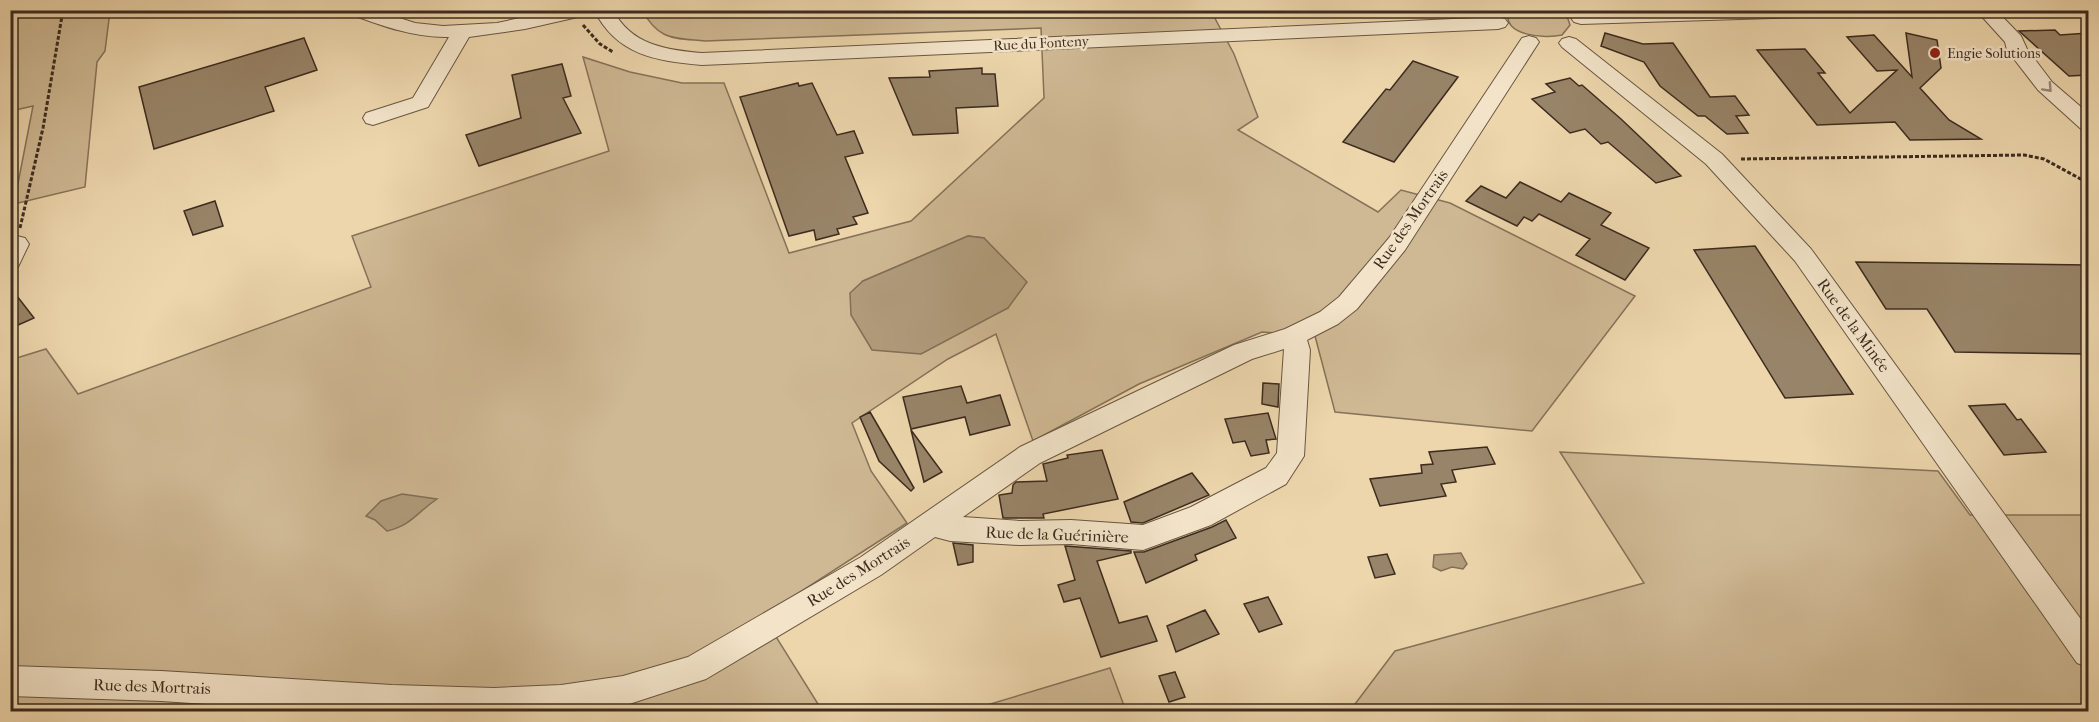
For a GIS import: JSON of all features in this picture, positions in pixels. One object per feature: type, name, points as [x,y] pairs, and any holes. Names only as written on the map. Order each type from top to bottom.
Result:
[{"type":"street","points":[[357,10],[386,23],[412,30],[462,32],[494,31],[584,10]]},
{"type":"street","name":"Rue du Fonteny","points":[[603,10],[613,29],[625,40],[648,51],[676,57],[702,59],[1496,17]]},
{"type":"street","points":[[1496,17],[1510,34],[1529,42],[1557,45],[1569,43],[1582,33],[1584,26],[1577,14],[1836,10]]},
{"type":"street","points":[[1985,10],[2014,40],[2017,50],[2045,86],[2088,124]]},
{"type":"street","points":[[373,118],[421,102],[462,32]]},
{"type":"street","name":"Rue des Mortrais","points":[[10,681],[161,686],[494,704],[561,700],[623,691],[695,669],[871,566],[1030,455],[1243,352],[1294,336],[1321,323],[1348,303],[1397,244],[1529,42]]},
{"type":"street","name":"Rue de la Minée","points":[[1569,43],[1714,159],[1803,255],[2088,653]]},
{"type":"street","name":"Rue de la Guérinière","points":[[932,524],[950,529],[1020,533],[1071,532],[1143,538],[1201,516],[1276,476],[1290,456],[1297,350],[1294,336]]},
{"type":"path","points":[[14,253],[43,128],[63,10]]},
{"type":"path","points":[[1714,159],[2024,155],[2044,159],[2088,183]]},
{"type":"shaded area","points":[[642,10],[1211,11],[1234,54],[1258,117],[1238,130],[1378,212],[1401,190],[1450,203],[1635,296],[1532,431],[1335,412],[1315,336],[1262,332],[1139,384],[1033,441],[996,334],[948,359],[852,423],[871,471],[907,523],[763,616],[823,712],[11,711],[10,360],[46,349],[78,394],[371,287],[352,236],[609,151],[583,57],[630,72],[682,83],[724,83],[789,253],[911,221],[1044,98],[1041,28],[705,41],[668,36],[661,33]],"holes":[[[968,236],[984,238],[1008,308],[966,328],[863,281]]]},
{"type":"shaded area","points":[[10,11],[110,11],[105,51],[97,62],[85,187],[14,204],[33,106],[11,111]]},
{"type":"shaded area","points":[[1509,11],[1558,11],[1568,19],[1570,25],[1562,35],[1526,34],[1511,26],[1508,19]]},
{"type":"shaded area","points":[[968,236],[984,238],[1027,282],[1008,308],[921,354],[872,350],[851,315],[850,293],[863,281]]},
{"type":"shaded area","points":[[1560,452],[1938,471],[1970,515],[2088,515],[2088,711],[1349,712],[1395,651],[1644,583]]},
{"type":"shaded area","points":[[402,494],[437,499],[408,522],[387,531],[375,520],[366,516],[381,501]]},
{"type":"shaded area","points":[[1461,553],[1467,564],[1463,569],[1452,567],[1441,571],[1433,567],[1434,555]]},
{"type":"shaded area","points":[[1110,668],[1126,711],[967,711]]},
{"type":"building","points":[[2055,30],[2060,35],[2088,33],[2088,75],[2069,76],[2019,31]]},
{"type":"building","points":[[1605,33],[1643,44],[1673,43],[1710,97],[1735,96],[1749,115],[1736,116],[1748,133],[1727,134],[1705,116],[1698,116],[1660,86],[1644,62],[1601,46]]},
{"type":"building","points":[[1906,33],[1937,40],[1941,68],[1920,88],[1949,120],[1981,139],[1910,140],[1895,122],[1817,125],[1757,50],[1805,49],[1825,73],[1818,73],[1850,113],[1897,70],[1877,71],[1847,37],[1874,35],[1912,77]]},
{"type":"building","points":[[304,38],[317,70],[265,87],[274,111],[154,149],[139,87]]},
{"type":"building","points":[[1413,61],[1458,77],[1394,162],[1343,142],[1386,89],[1390,90]]},
{"type":"building","points":[[562,64],[571,96],[563,98],[581,133],[479,166],[466,135],[521,118],[512,75]]},
{"type":"building","points":[[982,68],[982,74],[995,74],[998,106],[956,108],[958,133],[913,135],[889,78],[930,77],[929,71]]},
{"type":"building","points":[[1570,78],[1579,86],[1582,85],[1621,119],[1681,176],[1656,183],[1608,142],[1601,144],[1585,129],[1570,133],[1532,99],[1555,92],[1546,84]]},
{"type":"building","points":[[798,83],[799,86],[812,83],[837,135],[854,131],[863,153],[845,157],[868,213],[853,217],[857,224],[837,229],[839,234],[816,240],[814,230],[789,236],[740,97]]},
{"type":"building","points":[[1520,182],[1561,202],[1569,193],[1611,213],[1601,225],[1649,248],[1625,280],[1576,255],[1590,239],[1539,214],[1532,221],[1524,217],[1517,226],[1466,201],[1481,186],[1506,198]]},
{"type":"building","points":[[215,201],[223,226],[193,235],[184,211]]},
{"type":"building","points":[[1755,246],[1853,394],[1785,398],[1694,250]]},
{"type":"building","points":[[1856,262],[2088,265],[2088,354],[1955,352],[1927,309],[1886,309]]},
{"type":"building","points":[[10,287],[34,318],[18,325],[10,315]]},
{"type":"building","points":[[1263,383],[1279,384],[1278,407],[1262,404]]},
{"type":"building","points":[[961,386],[967,403],[1000,395],[1010,425],[970,435],[965,417],[911,429],[903,397]]},
{"type":"building","points":[[2005,404],[2017,420],[2021,419],[2046,452],[2004,455],[1969,406]]},
{"type":"building","points":[[870,412],[914,488],[911,491],[879,461],[860,417]]},
{"type":"building","points":[[1268,413],[1276,439],[1266,440],[1269,453],[1251,456],[1245,441],[1233,443],[1225,419]]},
{"type":"building","points":[[911,430],[942,472],[924,482]]},
{"type":"building","points":[[1487,447],[1495,464],[1452,470],[1456,482],[1441,484],[1446,496],[1380,506],[1370,479],[1422,473],[1421,465],[1433,464],[1429,452]]},
{"type":"building","points":[[1102,450],[1118,499],[1043,514],[1044,518],[1003,518],[999,495],[1012,493],[1016,482],[1047,481],[1043,464],[1068,458],[1067,455]]},
{"type":"building","points":[[1192,473],[1209,495],[1143,523],[1131,522],[1124,502]]},
{"type":"building","points":[[1226,520],[1236,538],[1195,555],[1197,560],[1146,583],[1134,552],[1144,552]]},
{"type":"building","points":[[953,543],[973,545],[973,562],[958,565]]},
{"type":"building","points":[[1065,546],[1131,551],[1131,553],[1097,561],[1119,623],[1147,616],[1157,641],[1101,657],[1080,598],[1064,602],[1058,585],[1075,580]]},
{"type":"building","points":[[1387,554],[1395,574],[1375,578],[1368,557]]},
{"type":"building","points":[[1268,597],[1282,624],[1259,632],[1244,604]]},
{"type":"building","points":[[1205,610],[1219,634],[1176,652],[1167,626]]},
{"type":"building","points":[[1175,672],[1185,697],[1169,702],[1159,676]]},
{"type":"place","name":"Engie Solutions","points":[[1935,53]]}]
